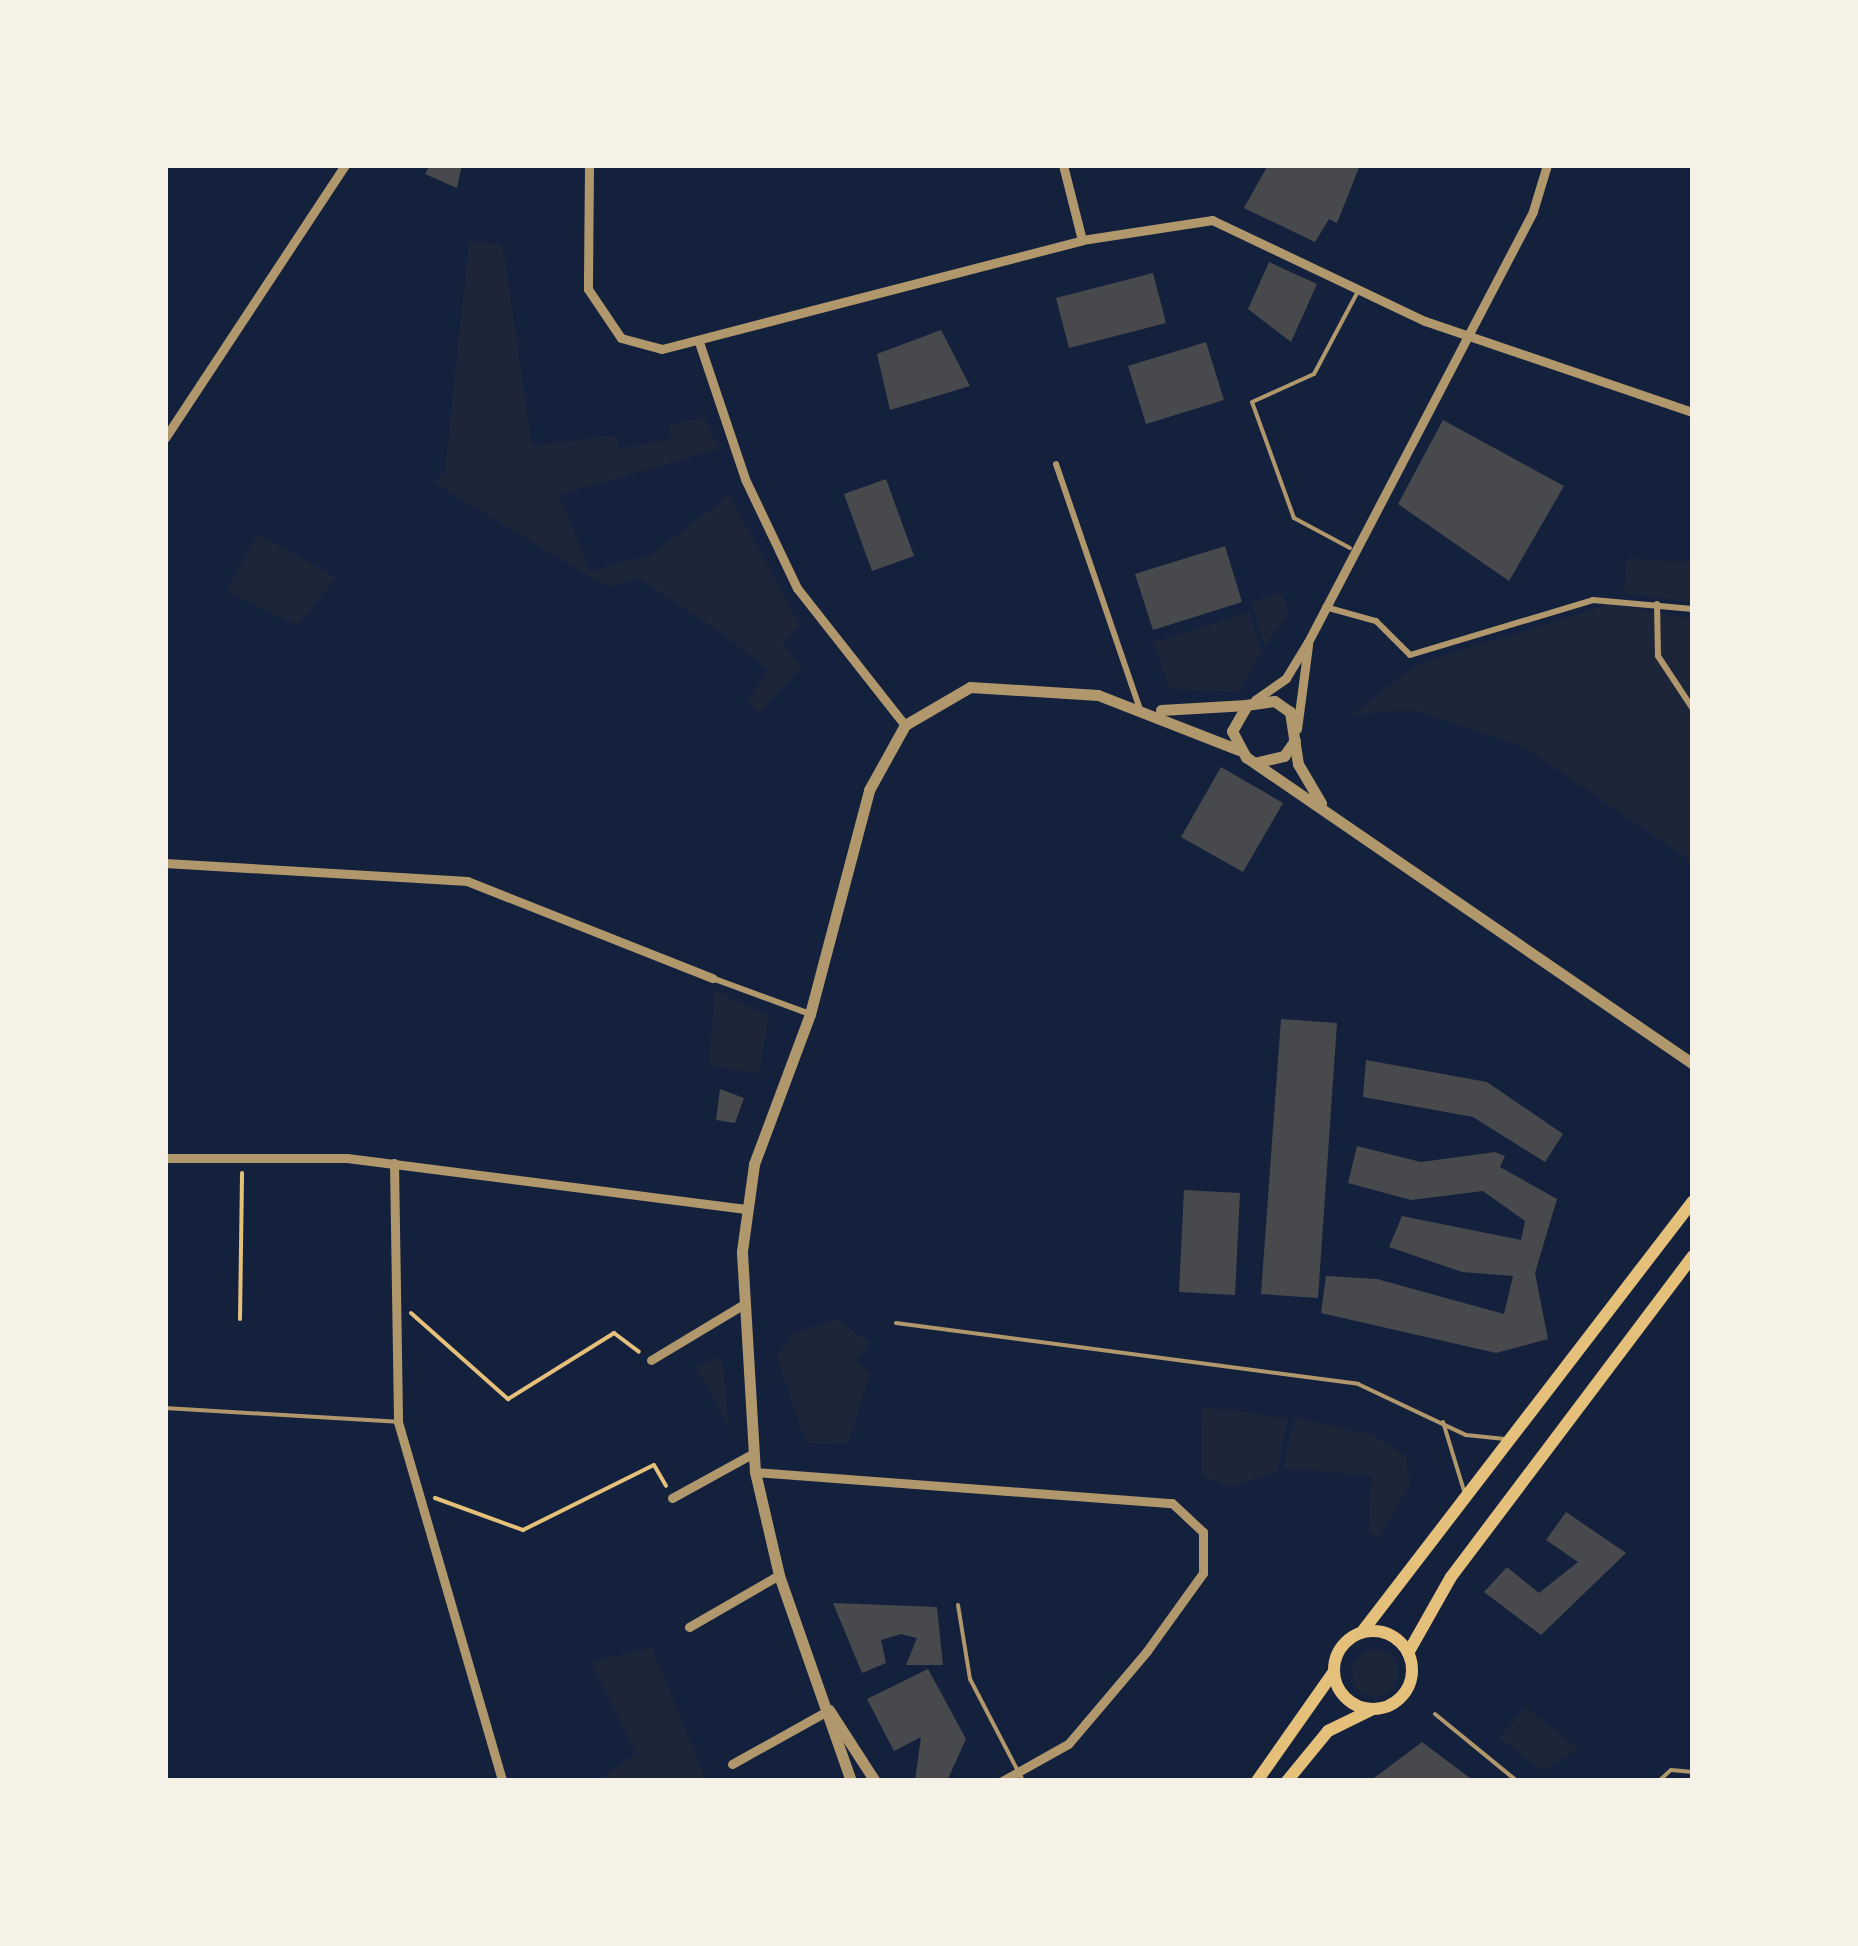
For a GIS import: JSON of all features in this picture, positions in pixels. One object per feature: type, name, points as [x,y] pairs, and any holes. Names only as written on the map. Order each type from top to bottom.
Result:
[{"type":"main road","points":[[1257,1781],[1333,1673],[1340,1649],[1362,1632],[1516,1439],[1693,1201]]},
{"type":"main road","points":[[1287,1781],[1328,1732],[1406,1692],[1408,1653],[1451,1577],[1693,1256]]},
{"type":"main road","points":[[1362,1632],[1389,1634],[1408,1653]]},
{"type":"main road","points":[[1333,1673],[1348,1701],[1371,1710]]},
{"type":"street","points":[[165,438],[345,165]]},
{"type":"street","points":[[589,165],[588,289],[620,338],[700,344],[1082,240],[1212,220],[1466,335],[1692,411]]},
{"type":"street","points":[[1064,165],[1082,240]]},
{"type":"street","points":[[1239,750],[1234,721],[1251,702],[1286,678],[1308,642],[1350,548],[1466,335],[1547,165]]},
{"type":"street","points":[[700,344],[745,479],[796,588],[905,725]]},
{"type":"street","points":[[1056,464],[1139,707]]},
{"type":"street","points":[[1325,607],[1376,621],[1410,655],[1593,600],[1693,609]]},
{"type":"street","points":[[1657,604],[1658,656],[1693,709]]},
{"type":"street","points":[[1308,642],[1296,734],[1298,764],[1321,802]]},
{"type":"street","points":[[851,1781],[779,1575],[755,1472],[741,1306],[744,1209],[810,1014],[869,790],[905,725],[970,687],[1064,689],[1139,707],[1239,750],[1321,802],[1693,1064]]},
{"type":"street","points":[[1139,707],[1251,702],[1283,705],[1296,734]]},
{"type":"street","points":[[1254,761],[1284,756],[1296,734]]},
{"type":"street","points":[[165,863],[467,881],[810,1014]]},
{"type":"street","points":[[165,1158],[394,1162],[744,1209]]},
{"type":"street","points":[[394,1162],[393,1296],[398,1422],[502,1781]]},
{"type":"street","points":[[652,1360],[741,1306]]},
{"type":"street","points":[[672,1498],[752,1454]]},
{"type":"street","points":[[755,1472],[1156,1501],[1204,1532],[1203,1573],[1177,1614],[1068,1744],[1021,1776],[1002,1781]]},
{"type":"street","points":[[689,1627],[779,1575]]},
{"type":"street","points":[[732,1764],[829,1710]]},
{"type":"street","points":[[829,1710],[876,1781]]},
{"type":"lane","points":[[1350,548],[1294,518],[1252,402],[1314,374],[1359,289]]},
{"type":"lane","points":[[896,1322],[1319,1377],[1484,1439],[1516,1439]]},
{"type":"lane","points":[[165,1408],[398,1422]]},
{"type":"lane","points":[[1443,1422],[1466,1502]]},
{"type":"lane","points":[[958,1605],[970,1680],[1021,1776]]},
{"type":"lane","points":[[1434,1714],[1517,1781]]},
{"type":"lane","points":[[1659,1781],[1671,1770],[1693,1772]]},
{"type":"path","points":[[240,1319],[242,1158]]},
{"type":"path","points":[[393,1296],[508,1399],[614,1333],[652,1360]]},
{"type":"path","points":[[416,1491],[523,1530],[654,1464],[672,1498]]},
{"type":"shaded area","points":[[469,241],[503,246],[532,446],[615,435],[620,448],[672,439],[669,425],[705,418],[719,449],[559,495],[590,571],[650,555],[729,495],[800,625],[782,644],[802,667],[760,712],[747,703],[768,669],[720,632],[638,578],[607,587],[434,483],[445,470]]},
{"type":"shaded area","points":[[258,534],[336,577],[298,626],[226,591]]},
{"type":"shaded area","points":[[1627,558],[1693,562],[1693,603],[1623,593]]},
{"type":"shaded area","points":[[1282,592],[1288,614],[1265,647],[1251,602]]},
{"type":"shaded area","points":[[1610,604],[1693,619],[1693,862],[1523,747],[1414,710],[1351,715],[1418,664]]},
{"type":"shaded area","points":[[1249,613],[1262,652],[1238,692],[1170,689],[1153,642]]},
{"type":"shaded area","points":[[715,991],[769,1016],[759,1074],[709,1065]]},
{"type":"shaded area","points":[[836,1319],[870,1342],[857,1361],[870,1373],[848,1444],[806,1443],[777,1357],[792,1333]]},
{"type":"shaded area","points":[[722,1356],[729,1428],[696,1367]]},
{"type":"shaded area","points":[[1202,1407],[1288,1418],[1277,1471],[1231,1487],[1201,1476]]},
{"type":"shaded area","points":[[1295,1418],[1371,1434],[1406,1456],[1410,1484],[1378,1540],[1368,1530],[1372,1476],[1283,1468]]},
{"type":"shaded area","points":[[652,1647],[706,1781],[597,1781],[636,1753],[591,1662]]},
{"type":"shaded area","points":[[1375,1650],[1391,1657],[1398,1673],[1391,1689],[1375,1696],[1359,1689],[1352,1673],[1359,1657]]},
{"type":"shaded area","points":[[1525,1707],[1579,1749],[1542,1771],[1499,1738]]},
{"type":"building","points":[[430,165],[462,165],[457,188],[425,174]]},
{"type":"building","points":[[1268,165],[1360,165],[1337,223],[1329,219],[1315,242],[1244,208]]},
{"type":"building","points":[[1269,262],[1317,284],[1291,342],[1248,309]]},
{"type":"building","points":[[1153,273],[1166,323],[1069,348],[1056,298]]},
{"type":"building","points":[[941,330],[970,386],[890,410],[877,354]]},
{"type":"building","points":[[1206,342],[1224,400],[1146,424],[1128,366]]},
{"type":"building","points":[[1443,420],[1564,486],[1509,581],[1398,504]]},
{"type":"building","points":[[886,479],[914,556],[872,571],[844,494]]},
{"type":"building","points":[[1225,546],[1242,602],[1153,630],[1135,574]]},
{"type":"building","points":[[1221,767],[1283,803],[1243,872],[1181,837]]},
{"type":"building","points":[[1281,1019],[1337,1023],[1318,1298],[1261,1294]]},
{"type":"building","points":[[1366,1060],[1487,1082],[1563,1134],[1545,1162],[1473,1117],[1363,1097]]},
{"type":"building","points":[[720,1089],[744,1098],[735,1123],[716,1120]]},
{"type":"building","points":[[1357,1146],[1421,1162],[1495,1152],[1505,1156],[1500,1167],[1557,1199],[1535,1273],[1548,1339],[1496,1353],[1321,1313],[1326,1276],[1377,1279],[1504,1314],[1513,1276],[1462,1272],[1389,1247],[1402,1216],[1521,1240],[1525,1221],[1483,1191],[1411,1200],[1348,1183]]},
{"type":"building","points":[[1184,1190],[1240,1193],[1235,1295],[1179,1292]]},
{"type":"building","points":[[1566,1512],[1626,1553],[1541,1635],[1484,1592],[1507,1567],[1539,1593],[1578,1562],[1546,1540]]},
{"type":"building","points":[[833,1603],[937,1607],[943,1665],[906,1665],[917,1638],[901,1634],[881,1640],[886,1663],[862,1673]]},
{"type":"building","points":[[928,1669],[966,1739],[947,1781],[915,1781],[921,1737],[894,1751],[867,1699]]},
{"type":"building","points":[[1422,1742],[1474,1781],[1370,1781]]}]
